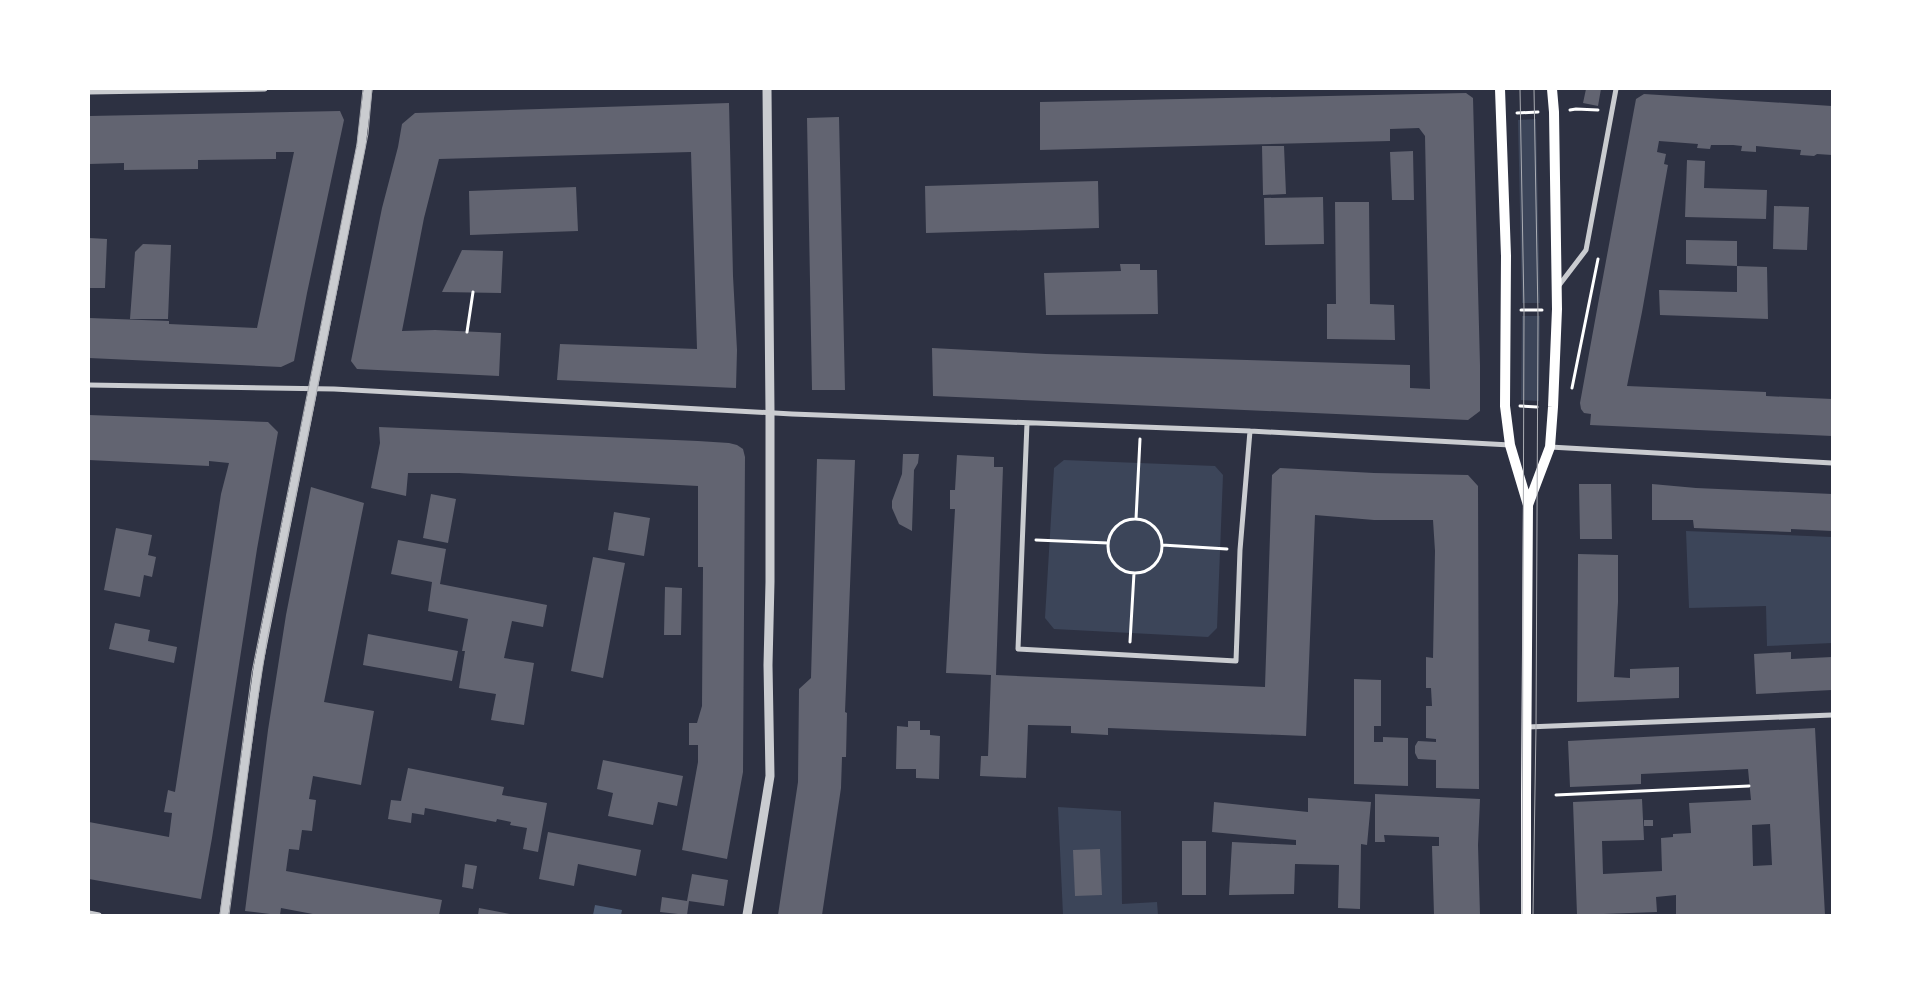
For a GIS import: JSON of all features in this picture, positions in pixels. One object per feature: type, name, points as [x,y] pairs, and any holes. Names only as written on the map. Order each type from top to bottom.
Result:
[{"type":"main road","points":[[1500,89],[1506,256],[1505,406],[1510,445],[1528,505],[1526,915]]},
{"type":"main road","points":[[1528,505],[1555,447],[1557,289],[1552,89]]},
{"type":"street","points":[[89,92],[265,89]]},
{"type":"street","points":[[224,915],[259,662],[361,147],[368,89]]},
{"type":"street","points":[[747,915],[770,776],[768,664],[770,412],[767,89]]},
{"type":"street","points":[[1557,289],[1586,250],[1616,89]]},
{"type":"street","points":[[89,385],[313,388],[626,406],[1250,431],[1510,445]]},
{"type":"street","points":[[1027,423],[1018,649],[1236,661],[1240,550],[1250,431]]},
{"type":"street","points":[[1555,447],[1832,463]]},
{"type":"street","points":[[1527,727],[1832,715]]},
{"type":"street","points":[[89,913],[99,915]]},
{"type":"path","points":[[1565,112],[1576,109],[1612,111]]},
{"type":"path","points":[[1513,113],[1544,112]]},
{"type":"path","points":[[467,332],[473,292]]},
{"type":"path","points":[[1517,310],[1550,310]]},
{"type":"path","points":[[1514,406],[1542,407]]},
{"type":"path","points":[[1136,519],[1140,427]]},
{"type":"path","points":[[1128,519],[1136,519],[1144,520],[1157,530],[1162,545],[1161,554],[1154,565],[1143,572],[1134,573],[1118,566],[1112,560],[1108,544],[1110,535],[1120,523],[1128,519]]},
{"type":"path","points":[[1022,539],[1108,544]]},
{"type":"path","points":[[1162,545],[1240,550]]},
{"type":"path","points":[[1130,655],[1134,573]]},
{"type":"path","points":[[1556,795],[1749,786]]},
{"type":"shaded area","points":[[1536,119],[1540,303],[1522,303],[1518,120]]},
{"type":"shaded area","points":[[1522,316],[1540,316],[1539,401],[1521,400]]},
{"type":"shaded area","points":[[1064,460],[1215,466],[1223,475],[1217,628],[1208,637],[1054,629],[1045,618],[1054,468]]},
{"type":"shaded area","points":[[1686,531],[1832,537],[1832,643],[1767,646],[1766,606],[1689,608]]},
{"type":"shaded area","points":[[1058,807],[1121,811],[1122,904],[1157,902],[1158,915],[1063,915]]},
{"type":"shaded area","points":[[595,905],[622,910],[621,915],[593,915]]},
{"type":"building","points":[[1586,89],[1601,89],[1598,106],[1583,103]]},
{"type":"building","points":[[1466,93],[1473,98],[1480,365],[1480,411],[1468,420],[933,396],[932,348],[1046,354],[1410,365],[1410,388],[1430,389],[1425,136],[1419,128],[1390,129],[1390,141],[1040,150],[1040,102]]},
{"type":"building","points":[[1644,94],[1832,106],[1832,155],[1800,155],[1801,150],[1756,146],[1756,152],[1741,151],[1742,146],[1733,145],[1711,145],[1710,149],[1697,148],[1698,144],[1659,141],[1657,152],[1666,154],[1664,164],[1668,165],[1627,386],[1766,392],[1766,396],[1832,399],[1832,436],[1590,425],[1591,414],[1584,413],[1581,409],[1580,403],[1636,99]]},
{"type":"building","points":[[729,103],[733,276],[737,350],[736,388],[557,380],[560,344],[697,349],[691,152],[439,159],[424,218],[402,331],[435,330],[501,333],[499,376],[357,369],[351,361],[382,208],[402,124],[415,113]]},
{"type":"building","points":[[340,111],[344,120],[294,361],[281,367],[89,358],[89,318],[169,321],[169,324],[257,328],[294,152],[276,152],[276,159],[198,160],[198,169],[124,170],[124,163],[89,164],[89,116]]},
{"type":"building","points":[[839,117],[845,390],[812,390],[807,118]]},
{"type":"building","points":[[1262,146],[1284,146],[1286,194],[1263,195]]},
{"type":"building","points":[[1413,151],[1414,200],[1392,200],[1390,152]]},
{"type":"building","points":[[1687,160],[1705,161],[1704,188],[1767,190],[1766,219],[1685,217]]},
{"type":"building","points":[[1098,181],[1099,228],[926,233],[925,186]]},
{"type":"building","points":[[576,187],[578,231],[470,235],[469,191]]},
{"type":"building","points":[[1323,197],[1324,244],[1265,245],[1264,198]]},
{"type":"building","points":[[1335,202],[1369,202],[1370,304],[1394,305],[1395,340],[1327,339],[1327,304],[1336,304]]},
{"type":"building","points":[[1774,206],[1809,207],[1807,250],[1773,249]]},
{"type":"building","points":[[89,238],[107,239],[105,288],[89,288]]},
{"type":"building","points":[[1686,240],[1737,241],[1737,266],[1686,264]]},
{"type":"building","points":[[143,244],[171,245],[168,319],[130,319],[135,252]]},
{"type":"building","points":[[462,250],[503,251],[501,293],[442,292]]},
{"type":"building","points":[[1120,264],[1140,264],[1140,270],[1157,270],[1158,314],[1046,315],[1044,273],[1121,271]]},
{"type":"building","points":[[1737,266],[1767,267],[1768,319],[1660,315],[1659,290],[1737,292]]},
{"type":"building","points":[[89,415],[268,422],[278,432],[257,549],[201,899],[89,879],[89,822],[169,837],[172,813],[164,812],[168,790],[175,792],[221,494],[229,463],[209,461],[209,466],[89,460]]},
{"type":"building","points":[[379,427],[698,441],[729,443],[743,449],[745,457],[743,772],[727,859],[682,850],[698,762],[698,745],[689,745],[689,723],[697,723],[702,706],[703,567],[698,567],[698,486],[459,473],[408,473],[406,496],[371,488],[380,443]]},
{"type":"building","points":[[903,454],[919,454],[918,463],[914,470],[912,531],[899,524],[892,508],[892,501],[902,474]]},
{"type":"building","points":[[957,455],[994,457],[994,467],[1003,467],[996,675],[1265,687],[1272,475],[1280,468],[1468,475],[1478,486],[1479,789],[1436,788],[1436,760],[1418,759],[1415,753],[1415,746],[1418,741],[1436,742],[1436,739],[1426,738],[1426,706],[1432,706],[1431,688],[1426,688],[1426,657],[1433,658],[1435,551],[1433,520],[1374,520],[1315,515],[1306,736],[1108,728],[1108,735],[1071,733],[1071,726],[1028,725],[1026,778],[980,776],[981,756],[988,756],[991,675],[946,673],[955,509],[950,509],[950,490],[955,490]]},
{"type":"building","points":[[817,459],[855,460],[845,712],[847,713],[846,757],[842,757],[841,788],[822,915],[778,915],[798,782],[799,689],[811,678]]},
{"type":"building","points":[[1579,484],[1611,484],[1612,539],[1580,539]]},
{"type":"building","points":[[1652,484],[1696,488],[1832,494],[1832,531],[1791,529],[1791,532],[1694,528],[1693,520],[1652,520]]},
{"type":"building","points":[[311,487],[364,503],[324,702],[374,711],[361,785],[313,776],[309,799],[316,800],[312,831],[302,830],[299,850],[289,849],[286,871],[442,900],[439,915],[318,915],[281,908],[280,915],[245,911],[268,730],[286,615]]},
{"type":"building","points":[[431,494],[456,499],[448,543],[423,538]]},
{"type":"building","points":[[614,512],[650,518],[644,556],[608,550]]},
{"type":"building","points":[[116,528],[152,535],[148,555],[156,557],[152,577],[144,575],[140,597],[104,590]]},
{"type":"building","points":[[398,540],[446,549],[440,584],[547,605],[543,627],[512,621],[504,658],[534,663],[524,725],[491,720],[496,694],[459,688],[465,651],[462,651],[468,619],[428,611],[432,582],[391,574]]},
{"type":"building","points":[[1578,554],[1618,555],[1618,602],[1614,677],[1630,678],[1630,669],[1679,667],[1679,698],[1577,702]]},
{"type":"building","points":[[593,557],[625,563],[603,678],[571,671]]},
{"type":"building","points":[[665,587],[682,588],[681,635],[664,635]]},
{"type":"building","points":[[115,623],[150,630],[148,641],[177,647],[174,663],[109,649]]},
{"type":"building","points":[[368,634],[458,651],[452,681],[363,665]]},
{"type":"building","points":[[1791,652],[1791,659],[1832,657],[1832,690],[1756,694],[1754,654]]},
{"type":"building","points":[[1354,679],[1381,680],[1381,726],[1374,726],[1374,742],[1383,742],[1383,737],[1408,738],[1408,786],[1354,784]]},
{"type":"building","points":[[908,721],[920,721],[920,730],[930,730],[930,735],[940,736],[939,779],[916,778],[916,769],[896,769],[897,726],[908,727]]},
{"type":"building","points":[[1815,728],[1825,915],[1676,915],[1676,895],[1656,897],[1657,912],[1577,915],[1573,802],[1642,799],[1644,840],[1602,841],[1603,874],[1662,871],[1661,838],[1673,837],[1673,834],[1691,833],[1689,803],[1751,800],[1748,769],[1641,774],[1641,784],[1570,787],[1568,741]],"holes":[[[1770,824],[1772,865],[1753,866],[1752,825]]]},
{"type":"building","points":[[603,760],[683,776],[677,806],[658,802],[653,825],[608,816],[613,793],[597,789]]},
{"type":"building","points":[[408,768],[504,787],[502,795],[547,803],[538,852],[523,849],[527,828],[510,825],[511,822],[497,819],[496,822],[425,808],[424,815],[412,813],[411,823],[388,819],[391,800],[401,801]]},
{"type":"building","points":[[1375,794],[1480,799],[1478,845],[1480,915],[1434,915],[1432,846],[1439,846],[1439,837],[1384,835],[1385,842],[1375,842]]},
{"type":"building","points":[[1308,798],[1371,802],[1367,845],[1361,844],[1360,909],[1338,908],[1339,865],[1295,864],[1294,894],[1229,895],[1232,842],[1296,845],[1296,840],[1212,832],[1214,802],[1308,812]]},
{"type":"building","points":[[1644,820],[1653,820],[1653,826],[1644,826]]},
{"type":"building","points":[[548,832],[641,850],[636,876],[578,864],[574,886],[539,879]]},
{"type":"building","points":[[1182,841],[1206,841],[1206,895],[1182,895]]},
{"type":"building","points":[[1100,849],[1102,895],[1075,896],[1073,850]]},
{"type":"building","points":[[465,864],[477,866],[473,889],[462,887]]},
{"type":"building","points":[[692,874],[728,880],[724,906],[689,901],[687,915],[660,912],[662,897],[687,901]]},
{"type":"building","points":[[479,908],[510,914],[510,915],[478,915]]},
{"type":"tram line","points":[[220,915],[252,672],[357,144],[363,89]]},
{"type":"tram line","points":[[229,915],[267,640],[368,134],[372,89]]},
{"type":"tram line","points":[[1520,89],[1524,310],[1522,915]]},
{"type":"tram line","points":[[1533,915],[1538,316],[1534,89]]}]
